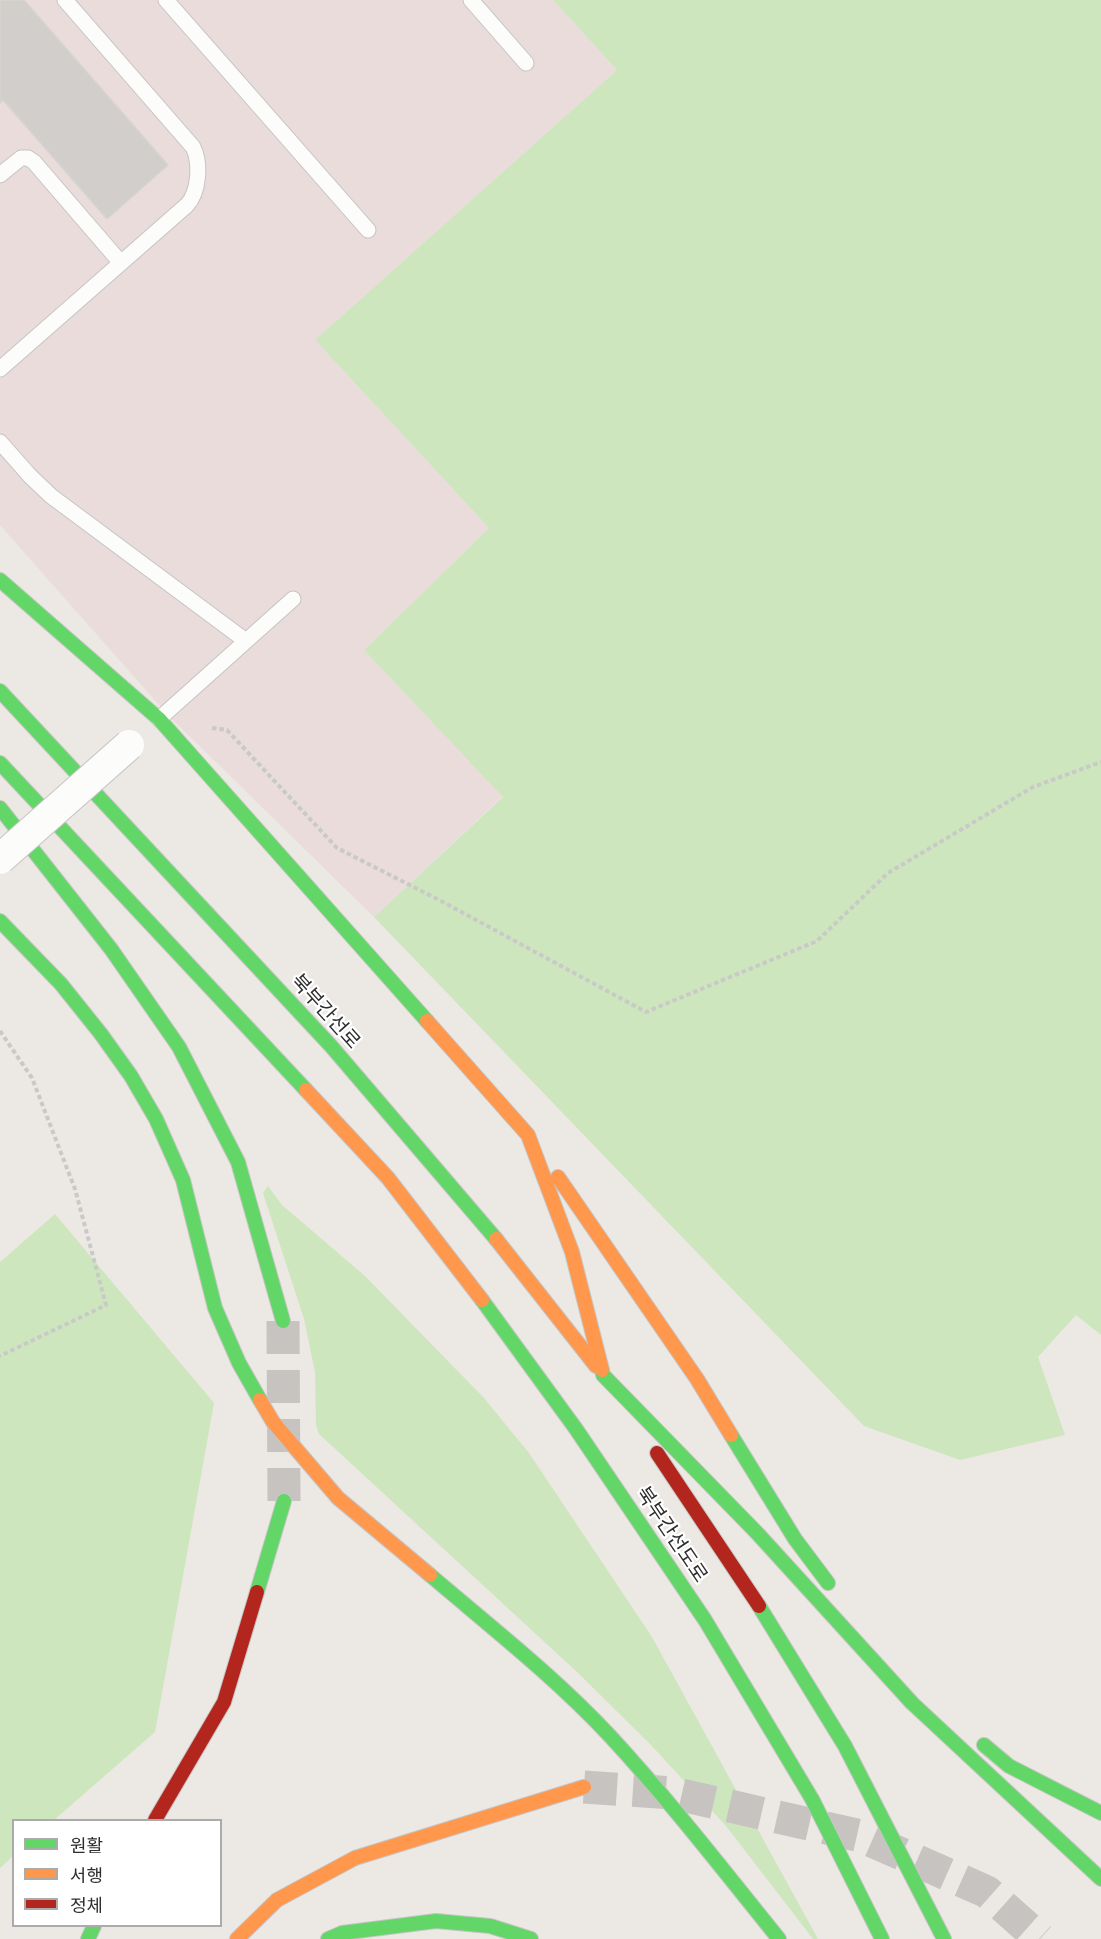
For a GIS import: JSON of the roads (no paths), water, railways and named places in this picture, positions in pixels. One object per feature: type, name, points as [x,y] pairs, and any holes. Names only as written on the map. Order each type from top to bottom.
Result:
[{"type":"highway","points":[[0,580],[159,719],[528,1135],[697,1379],[795,1539],[836,1594]]},
{"type":"highway","name":"북부간선로","points":[[0,691],[331,1046],[491,1232],[603,1375]]},
{"type":"highway","name":"북부간선도로","points":[[0,763],[388,1178],[466,1278],[576,1429],[705,1620],[812,1799],[882,1939]]},
{"type":"highway","points":[[0,808],[111,949],[179,1047],[238,1162],[283,1322]]},
{"type":"highway","points":[[0,921],[61,984],[101,1034],[131,1076],[156,1119],[183,1180],[215,1308],[238,1363],[273,1422],[338,1498],[550,1677],[609,1735],[678,1814],[779,1939]]},
{"type":"highway","points":[[528,1135],[572,1252],[603,1375],[758,1534],[912,1703],[1101,1880]]},
{"type":"highway","name":"북부간선도로","points":[[603,1375],[757,1603],[845,1746],[944,1939]]},
{"type":"highway","points":[[156,1819],[224,1702],[284,1501]]},
{"type":"highway","points":[[856,1621],[891,1666],[918,1689]]},
{"type":"highway","points":[[973,1736],[1009,1766],[1101,1813]]},
{"type":"highway","points":[[237,1939],[277,1900],[356,1858],[584,1787]]},
{"type":"highway","points":[[328,1939],[342,1933],[436,1921],[490,1926],[531,1939]]},
{"type":"street","points":[[0,859],[129,745]]},
{"type":"lane","points":[[0,369],[192,199],[195,192],[198,160],[193,147],[65,0]]},
{"type":"lane","points":[[166,0],[368,230]]},
{"type":"lane","points":[[471,0],[526,63]]},
{"type":"lane","points":[[0,175],[21,158],[28,158],[34,162],[121,263]]},
{"type":"lane","points":[[0,442],[51,496],[246,641]]},
{"type":"lane","points":[[159,719],[293,599]]},
{"type":"tunnel","points":[[283,1321],[284,1501]]},
{"type":"tunnel","points":[[584,1787],[673,1793],[861,1836],[987,1892],[1040,1939]]}]
